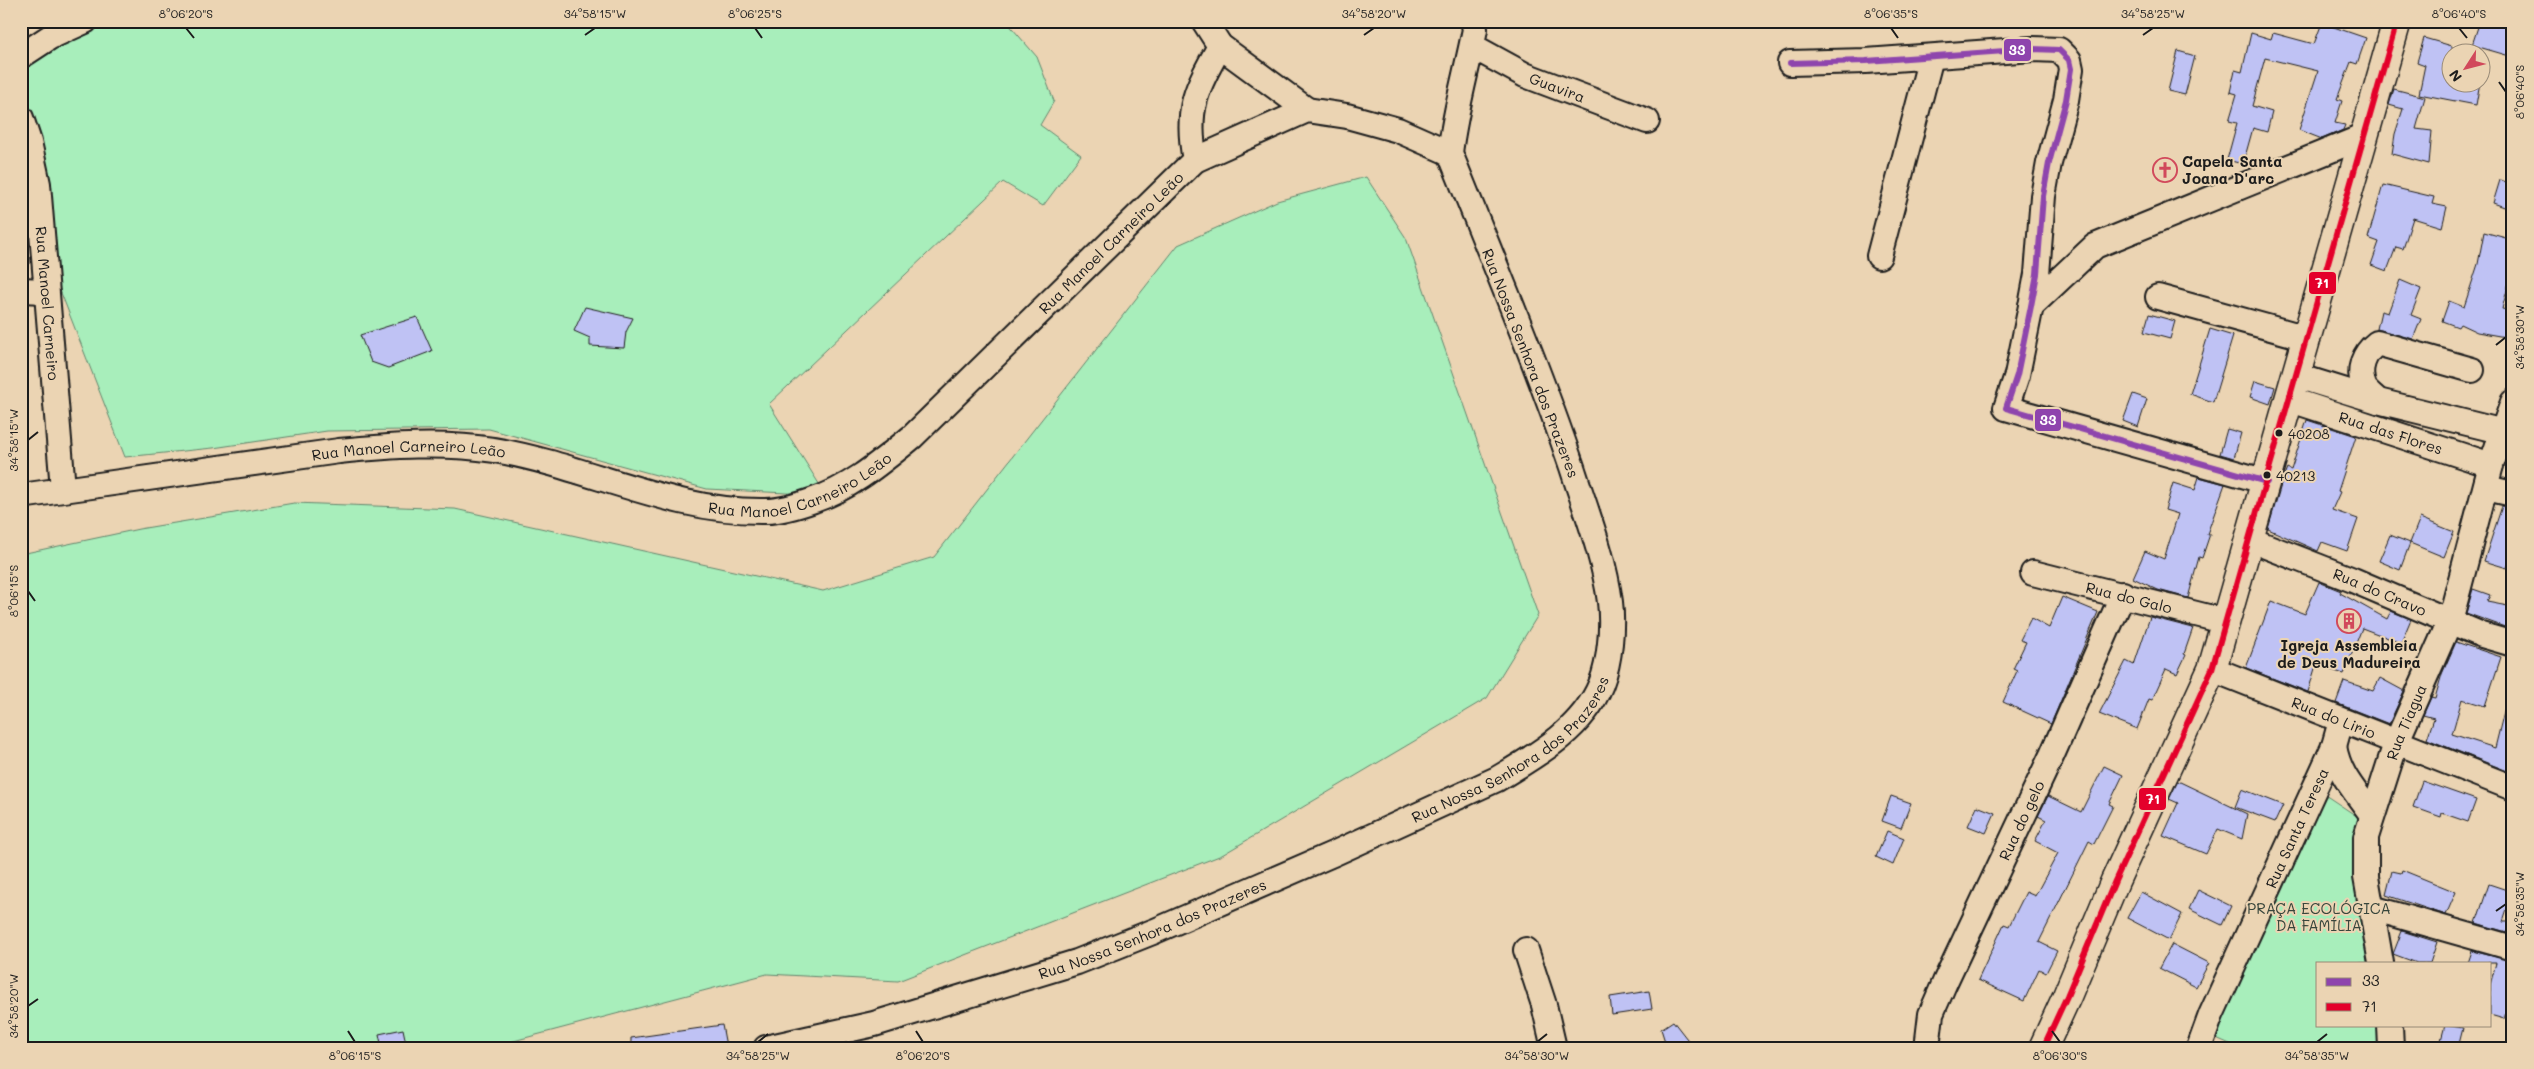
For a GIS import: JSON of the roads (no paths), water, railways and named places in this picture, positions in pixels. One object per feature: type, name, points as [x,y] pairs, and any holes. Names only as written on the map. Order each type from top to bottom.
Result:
[{"type":"main road","points":[[2042,1048],[2068,996],[2115,881],[2212,669],[2224,621],[2294,388],[2397,21]]},
{"type":"street","points":[[21,56],[50,37],[85,21]]},
{"type":"street","points":[[1204,21],[1220,46],[1307,110],[1348,116],[1398,130],[1450,153]]},
{"type":"street","name":"Rua Nossa Senhora dos Prazeres","points":[[766,1048],[816,1043],[1002,987],[1077,962],[1155,931],[1497,780],[1564,734],[1588,710],[1601,683],[1609,649],[1610,603],[1601,557],[1550,404],[1450,153],[1454,118],[1472,46],[1475,29],[1474,21]]},
{"type":"street","points":[[1195,160],[1191,139],[1191,110],[1200,83],[1220,46]]},
{"type":"street","name":"Guavira","points":[[1472,46],[1525,75],[1647,121]]},
{"type":"street","points":[[1790,63],[1931,57],[2033,49],[2059,50],[2065,54],[2070,68],[2066,100],[2049,163],[2037,274],[2031,306],[2017,375],[2006,408],[2029,417],[2267,482]]},
{"type":"street","points":[[1879,256],[1931,57]]},
{"type":"street","name":"Rua Manoel Carneiro Leão","points":[[21,496],[339,451],[391,446],[434,446],[493,450],[552,463],[623,486],[719,508],[768,511],[815,500],[861,477],[912,437],[1195,160],[1307,110]]},
{"type":"street","name":"Rua Manoel Carneiro","points":[[21,118],[29,142],[38,184],[45,291],[64,489]]},
{"type":"street","points":[[2031,306],[2095,246],[2365,136]]},
{"type":"street","points":[[21,290],[45,291]]},
{"type":"street","points":[[2158,297],[2307,338]]},
{"type":"street","points":[[2378,401],[2364,386],[2361,365],[2368,351],[2377,343],[2472,370]]},
{"type":"street","points":[[2294,388],[2378,401],[2504,432]]},
{"type":"street","name":"Rua das Flores","points":[[2294,388],[2491,464]]},
{"type":"street","name":"Rua Tiagua","points":[[2380,962],[2365,861],[2366,836],[2396,743],[2450,621],[2491,464],[2504,432],[2513,402]]},
{"type":"street","points":[[2486,488],[2513,494]]},
{"type":"street","name":"Rua do Cravo","points":[[2248,539],[2450,621],[2513,644]]},
{"type":"street","name":"Rua do Galo","points":[[2033,573],[2123,594],[2224,621]]},
{"type":"street","name":"Rua do gelo","points":[[1927,1048],[1931,1014],[2052,755],[2123,594]]},
{"type":"street","name":"Rua do Lirio","points":[[2212,669],[2513,788]]},
{"type":"street","points":[[2341,721],[2334,746],[2337,764],[2345,780],[2372,814]]},
{"type":"street","name":"Rua Santa Teresa","points":[[2199,1048],[2211,1014],[2334,746]]},
{"type":"street","points":[[2372,908],[2513,948]]},
{"type":"street","points":[[1526,950],[1544,1005],[1554,1048]]},
{"type":"street","points":[[2390,1026],[2390,1048]]},
{"type":"place","name":"Capela Santa Joana D'arc","points":[[2165,170]]},
{"type":"place","name":"40208","points":[[2279,433]]},
{"type":"place","name":"40213","points":[[2267,475]]},
{"type":"place","name":"Igreja Assembleia de Deus Madureira","points":[[2349,621]]},
{"type":"park label","name":"PRAÇA ECOLÓGICA DA FAMÍLIA","points":[[2319,916]]}]
